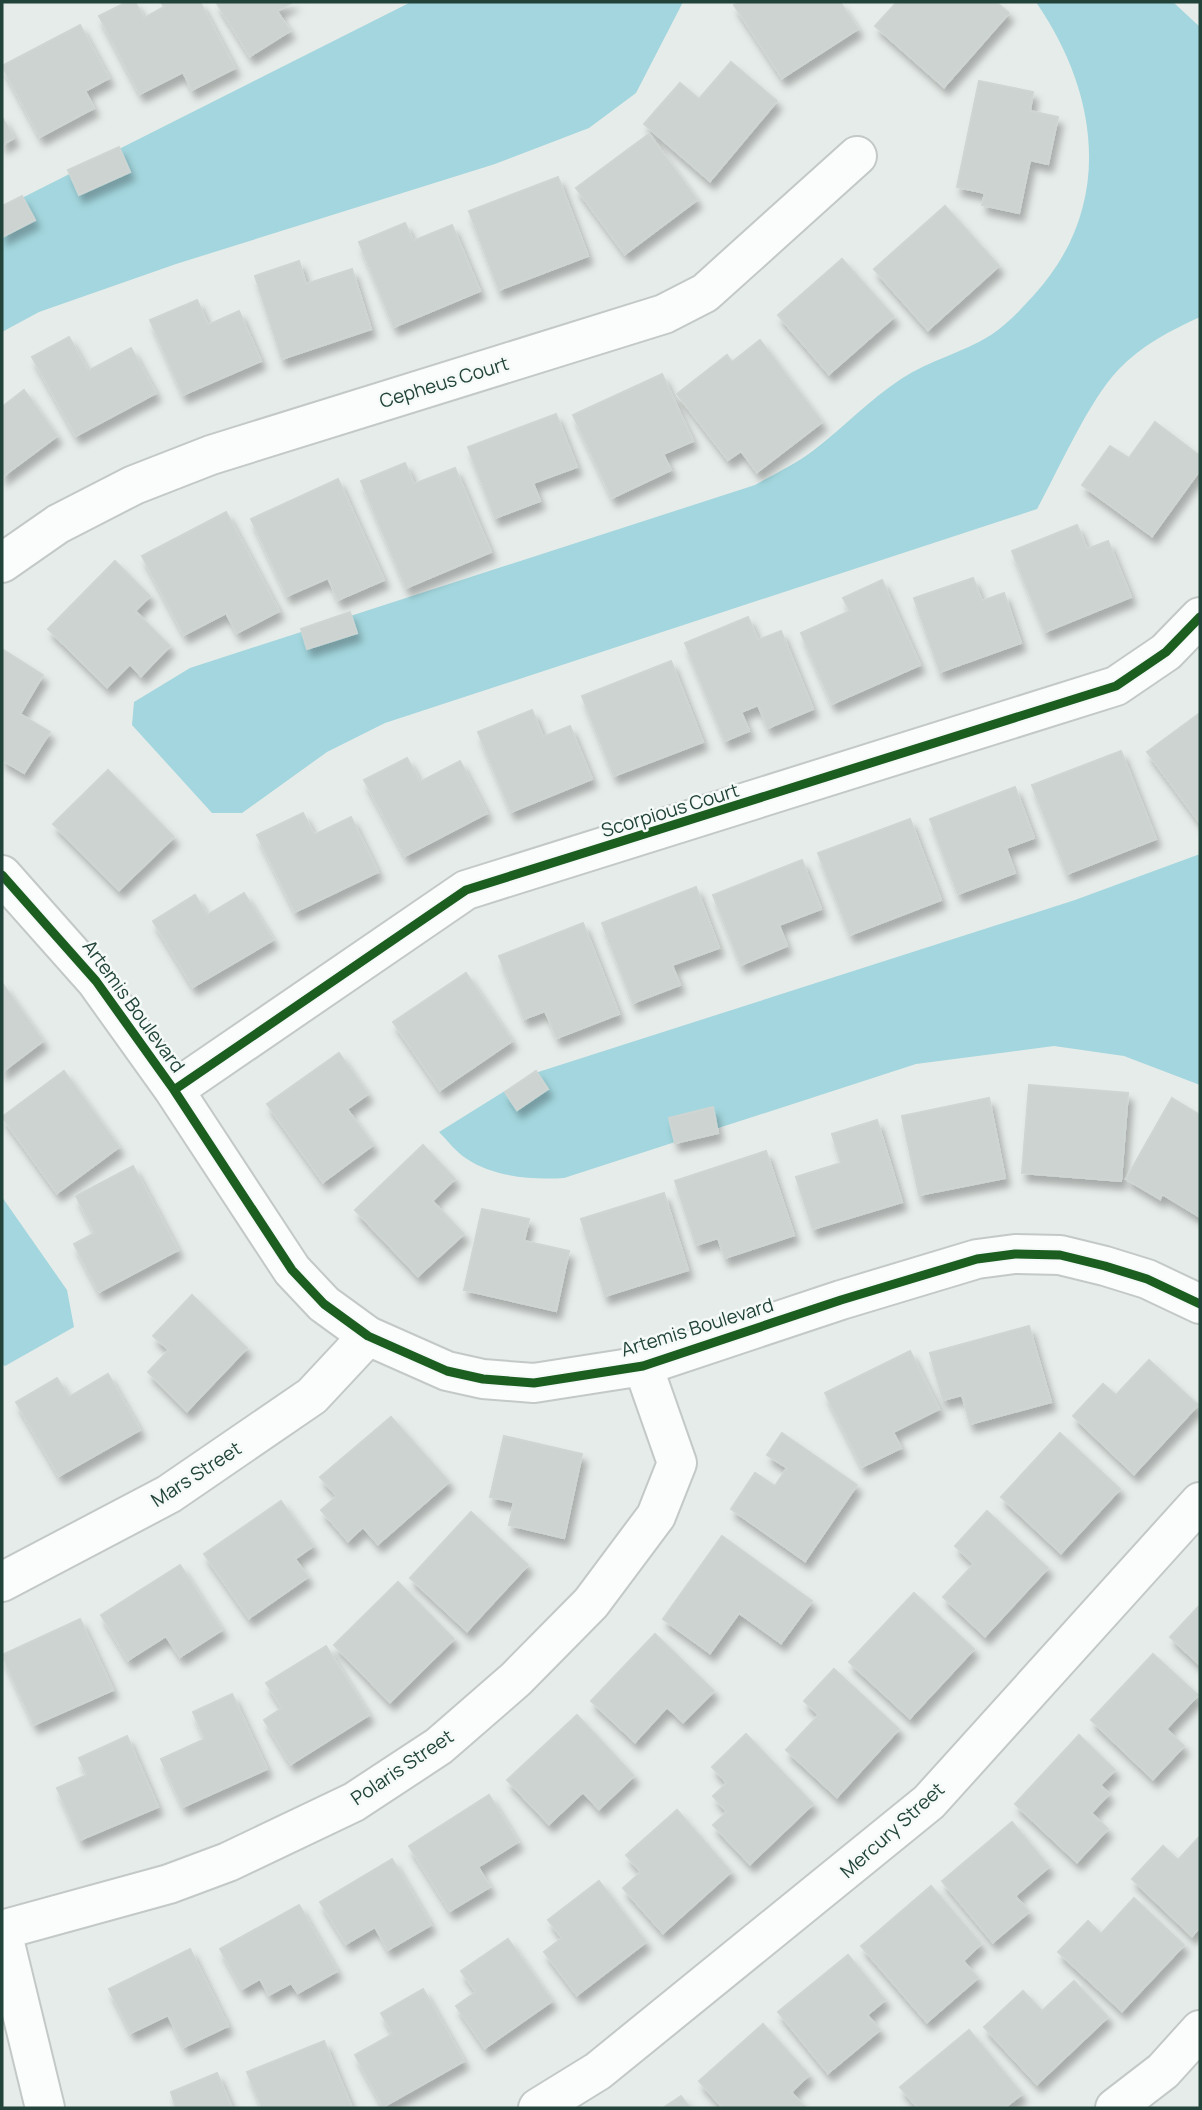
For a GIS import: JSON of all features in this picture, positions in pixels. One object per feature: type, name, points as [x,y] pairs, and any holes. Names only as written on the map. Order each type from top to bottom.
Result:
[{"type":"street","name":"Cepheus Court","points":[[2,563],[58,524],[134,485],[211,455],[664,314],[705,293],[857,156]]},
{"type":"street","name":"Scorpious Court","points":[[174,1090],[466,890],[1116,686],[1166,652],[1200,617]]},
{"type":"street","name":"Artemis Boulevard","points":[[2,875],[80,961],[174,1090],[292,1270],[324,1304],[368,1336],[447,1371],[482,1379],[534,1383],[643,1366],[841,1300],[977,1259],[1014,1254],[1060,1255],[1105,1266],[1147,1279],[1200,1304]]},
{"type":"street","name":"Mars Street","points":[[2,1582],[169,1494],[312,1396],[368,1336]]},
{"type":"street","name":"Polaris Street","points":[[2,1931],[180,1880],[228,1862],[354,1802],[439,1746],[516,1679],[591,1603],[656,1516],[677,1463],[643,1366]]},
{"type":"street","name":"Mercury Street","points":[[538,2108],[598,2071],[929,1802],[1200,1502]]},
{"type":"street","points":[[2,1931],[45,2108]]},
{"type":"street","points":[[1115,2108],[1163,2071],[1200,2030]]},
{"type":"water","points":[[411,2],[683,2],[636,93],[589,128],[495,164],[176,264],[39,312],[2,332],[2,208]]},
{"type":"water","points":[[1036,2],[1173,2],[1200,27],[1200,317],[1157,339],[1119,369],[1086,416],[1037,509],[385,723],[327,752],[242,813],[212,813],[132,725],[134,702],[190,668],[755,485],[807,455],[901,379],[980,341],[1003,326],[1034,295],[1060,261],[1077,225],[1087,188],[1089,150],[1085,112],[1074,75],[1058,38]]},
{"type":"water","points":[[1200,854],[1200,1085],[1124,1056],[1054,1046],[916,1064],[564,1178],[526,1178],[489,1170],[463,1156],[439,1132],[532,1074],[1075,900]]},
{"type":"water","points":[[2,1197],[67,1290],[74,1327],[5,1366],[2,1364]]},
{"type":"building","points":[[127,2],[135,2],[144,18],[164,7],[161,2],[200,2],[235,68],[192,90],[183,72],[140,94],[99,16]]},
{"type":"building","points":[[216,2],[293,2],[277,11],[290,31],[250,56]]},
{"type":"building","points":[[739,2],[840,2],[858,29],[782,78],[734,5]]},
{"type":"building","points":[[897,2],[996,2],[1009,13],[944,87],[875,26]]},
{"type":"building","points":[[80,25],[109,78],[85,91],[94,108],[40,137],[2,66]]},
{"type":"building","points":[[731,62],[777,101],[710,181],[644,124],[680,83],[699,99]]},
{"type":"building","points":[[979,81],[1033,92],[1030,111],[1058,117],[1048,164],[1030,160],[1019,213],[982,205],[985,193],[957,187]]},
{"type":"building","points":[[2,117],[14,138],[2,145]]},
{"type":"building","points":[[649,134],[697,200],[625,254],[576,188]]},
{"type":"building","points":[[119,147],[130,172],[79,195],[68,170]]},
{"type":"building","points":[[558,177],[588,256],[499,290],[469,211]]},
{"type":"building","points":[[22,196],[35,220],[2,237],[2,206]]},
{"type":"building","points":[[945,206],[999,266],[928,330],[874,269]]},
{"type":"building","points":[[405,223],[413,241],[452,225],[480,291],[394,327],[359,242]]},
{"type":"building","points":[[842,259],[894,317],[829,374],[778,315]]},
{"type":"building","points":[[299,261],[306,284],[352,269],[371,329],[282,359],[255,276]]},
{"type":"building","points":[[197,300],[208,325],[239,311],[261,361],[183,395],[150,320]]},
{"type":"building","points":[[69,337],[88,371],[131,348],[156,393],[76,436],[32,357]]},
{"type":"building","points":[[760,340],[822,422],[757,472],[741,451],[728,460],[677,394],[727,355],[732,362]]},
{"type":"building","points":[[662,374],[693,441],[663,454],[671,470],[612,498],[573,415]]},
{"type":"building","points":[[24,390],[57,436],[2,477],[2,407]]},
{"type":"building","points":[[556,414],[577,467],[533,483],[540,501],[495,518],[468,447]]},
{"type":"building","points":[[1155,422],[1200,456],[1200,470],[1152,536],[1082,485],[1110,446],[1129,458]]},
{"type":"building","points":[[405,463],[414,484],[455,468],[491,552],[406,588],[361,481]]},
{"type":"building","points":[[338,479],[384,580],[338,600],[328,578],[287,596],[251,519]]},
{"type":"building","points":[[226,512],[279,611],[237,633],[226,613],[184,635],[142,556]]},
{"type":"building","points":[[1077,525],[1087,549],[1108,541],[1131,597],[1045,632],[1012,551]]},
{"type":"building","points":[[115,561],[150,596],[135,611],[170,646],[141,676],[130,664],[107,687],[48,629]]},
{"type":"building","points":[[973,578],[982,601],[1004,593],[1021,643],[940,672],[914,598]]},
{"type":"building","points":[[882,580],[920,665],[832,704],[801,633],[850,611],[843,598]]},
{"type":"building","points":[[350,612],[357,633],[307,649],[301,629]]},
{"type":"building","points":[[748,617],[758,640],[781,631],[813,709],[768,728],[758,705],[741,712],[749,731],[725,741],[685,643]]},
{"type":"building","points":[[2,649],[43,675],[20,714],[50,732],[24,773],[2,760]]},
{"type":"building","points":[[671,661],[703,742],[614,776],[582,696]]},
{"type":"building","points":[[532,710],[543,737],[570,726],[592,779],[511,812],[478,732]]},
{"type":"building","points":[[1200,713],[1200,823],[1147,752]]},
{"type":"building","points":[[1121,751],[1156,839],[1067,874],[1032,785]]},
{"type":"building","points":[[407,758],[420,782],[460,761],[487,813],[405,856],[364,780]]},
{"type":"building","points":[[108,770],[174,837],[119,890],[53,824]]},
{"type":"building","points":[[1015,787],[1034,838],[1006,848],[1015,873],[958,894],[930,819]]},
{"type":"building","points":[[303,813],[314,835],[351,817],[378,872],[295,912],[257,835]]},
{"type":"building","points":[[910,819],[941,900],[850,935],[818,853]]},
{"type":"building","points":[[802,860],[821,909],[779,925],[787,946],[741,965],[713,895]]},
{"type":"building","points":[[696,887],[719,948],[672,965],[680,985],[633,1003],[602,923]]},
{"type":"building","points":[[244,893],[273,940],[193,987],[153,921],[195,895],[207,915]]},
{"type":"building","points":[[583,923],[619,1014],[557,1038],[545,1011],[524,1019],[499,956]]},
{"type":"building","points":[[466,973],[512,1041],[440,1090],[393,1022]]},
{"type":"building","points":[[2,983],[43,1041],[2,1072]]},
{"type":"building","points":[[339,1053],[368,1094],[347,1109],[373,1145],[323,1182],[267,1104]]},
{"type":"building","points":[[64,1071],[119,1147],[57,1193],[2,1117]]},
{"type":"building","points":[[536,1071],[548,1089],[517,1110],[505,1092]]},
{"type":"building","points":[[1029,1085],[1128,1093],[1121,1181],[1022,1173]]},
{"type":"building","points":[[989,1098],[1005,1178],[919,1195],[902,1116]]},
{"type":"building","points":[[1172,1098],[1200,1115],[1200,1217],[1162,1194],[1160,1199],[1126,1179]]},
{"type":"building","points":[[713,1107],[718,1133],[675,1143],[669,1118]]},
{"type":"building","points":[[877,1120],[902,1202],[813,1229],[796,1177],[841,1163],[832,1134]]},
{"type":"building","points":[[423,1145],[455,1179],[432,1201],[464,1234],[418,1276],[355,1210]]},
{"type":"building","points":[[766,1151],[794,1235],[725,1258],[718,1238],[696,1245],[675,1181]]},
{"type":"building","points":[[133,1166],[178,1250],[99,1292],[74,1244],[95,1233],[76,1196]]},
{"type":"building","points":[[664,1193],[688,1270],[605,1296],[581,1219]]},
{"type":"building","points":[[482,1209],[529,1219],[524,1241],[569,1251],[556,1311],[464,1290]]},
{"type":"building","points":[[192,1295],[247,1348],[187,1411],[148,1372],[169,1350],[153,1336]]},
{"type":"building","points":[[1029,1326],[1051,1402],[970,1424],[962,1395],[943,1400],[930,1353]]},
{"type":"building","points":[[910,1351],[939,1409],[893,1432],[901,1448],[862,1467],[825,1393]]},
{"type":"building","points":[[1149,1360],[1198,1405],[1134,1474],[1073,1416],[1103,1384],[1116,1395]]},
{"type":"building","points":[[108,1374],[140,1430],[59,1476],[16,1402],[57,1378],[69,1397]]},
{"type":"building","points":[[391,1417],[449,1482],[378,1544],[363,1527],[348,1541],[321,1510],[337,1496],[320,1477]]},
{"type":"building","points":[[782,1433],[857,1485],[805,1561],[731,1509],[755,1473],[775,1486],[787,1468],[767,1455]]},
{"type":"building","points":[[1060,1433],[1120,1489],[1061,1553],[1001,1497]]},
{"type":"building","points":[[504,1436],[582,1454],[564,1538],[509,1525],[514,1502],[490,1497]]},
{"type":"building","points":[[281,1501],[313,1546],[295,1559],[308,1577],[249,1618],[204,1554]]},
{"type":"building","points":[[987,1511],[1048,1568],[985,1636],[943,1597],[974,1564],[955,1546]]},
{"type":"building","points":[[471,1512],[528,1565],[467,1631],[410,1578]]},
{"type":"building","points":[[722,1536],[812,1601],[781,1643],[739,1613],[710,1653],[663,1619]]},
{"type":"building","points":[[180,1565],[222,1630],[180,1657],[166,1636],[128,1660],[101,1615]]},
{"type":"building","points":[[398,1582],[454,1639],[390,1702],[334,1645]]},
{"type":"building","points":[[914,1593],[974,1649],[910,1718],[849,1662]]},
{"type":"building","points":[[1200,1605],[1200,1665],[1170,1637]]},
{"type":"building","points":[[80,1619],[113,1690],[34,1725],[2,1655]]},
{"type":"building","points":[[655,1634],[714,1691],[683,1722],[667,1707],[635,1742],[591,1701]]},
{"type":"building","points":[[326,1646],[369,1715],[291,1764],[264,1720],[282,1708],[266,1683]]},
{"type":"building","points":[[1153,1654],[1198,1695],[1166,1729],[1184,1746],[1153,1779],[1091,1720]]},
{"type":"building","points":[[834,1669],[899,1729],[837,1797],[786,1750],[819,1715],[804,1701]]},
{"type":"building","points":[[232,1694],[267,1769],[183,1807],[161,1759],[205,1739],[193,1712]]},
{"type":"building","points":[[577,1715],[634,1776],[599,1809],[583,1792],[549,1824],[507,1780]]},
{"type":"building","points":[[746,1734],[813,1804],[750,1864],[713,1825],[727,1812],[713,1796],[727,1783],[712,1767]]},
{"type":"building","points":[[1079,1735],[1115,1770],[1100,1785],[1109,1794],[1091,1813],[1108,1829],[1077,1862],[1015,1804]]},
{"type":"building","points":[[127,1736],[158,1807],[80,1840],[57,1788],[87,1775],[79,1758]]},
{"type":"building","points":[[489,1795],[518,1842],[478,1867],[490,1887],[450,1911],[409,1846]]},
{"type":"building","points":[[677,1810],[731,1872],[663,1933],[623,1888],[641,1872],[626,1855]]},
{"type":"building","points":[[1012,1822],[1049,1867],[1015,1896],[1029,1912],[993,1942],[942,1881]]},
{"type":"building","points":[[1200,1836],[1200,1927],[1192,1936],[1132,1879],[1163,1846],[1178,1860]]},
{"type":"building","points":[[392,1859],[431,1925],[388,1950],[375,1927],[346,1944],[320,1902]]},
{"type":"building","points":[[599,1881],[646,1942],[577,1995],[544,1952],[562,1938],[548,1920]]},
{"type":"building","points":[[931,1886],[981,1944],[963,1961],[978,1978],[927,2022],[861,1946]]},
{"type":"building","points":[[1134,1898],[1184,1945],[1122,2011],[1058,1952],[1088,1921],[1101,1934]]},
{"type":"building","points":[[299,1905],[337,1971],[298,1993],[291,1983],[269,1995],[260,1979],[242,1989],[220,1949]]},
{"type":"building","points":[[508,1939],[552,2001],[485,2048],[456,2006],[476,1992],[461,1971]]},
{"type":"building","points":[[190,1949],[228,2026],[184,2047],[168,2015],[131,2033],[109,1989]]},
{"type":"building","points":[[848,1955],[885,2000],[867,2015],[880,2030],[828,2073],[778,2012]]},
{"type":"building","points":[[1074,1981],[1108,2017],[1037,2084],[984,2027],[1023,1991],[1042,2011]]},
{"type":"building","points":[[423,1989],[464,2061],[383,2107],[355,2055],[393,2034],[381,2013]]},
{"type":"building","points":[[763,2024],[809,2075],[791,2092],[802,2104],[798,2108],[723,2108],[699,2081]]},
{"type":"building","points":[[969,2030],[1022,2094],[1004,2108],[918,2108],[900,2087]]},
{"type":"building","points":[[324,2041],[352,2108],[262,2108],[247,2072]]},
{"type":"building","points":[[217,2073],[232,2108],[176,2108],[171,2092]]},
{"type":"building","points":[[681,2096],[690,2108],[663,2108]]},
{"type":"cycle path","points":[[174,1090],[466,890],[1116,686],[1166,652],[1200,617]]},
{"type":"cycle path","points":[[2,875],[96,981],[174,1090],[292,1270],[324,1304],[368,1336],[447,1371],[483,1379],[534,1383],[643,1366],[841,1300],[977,1259],[1015,1254],[1060,1255],[1105,1266],[1147,1279],[1200,1304]]}]
